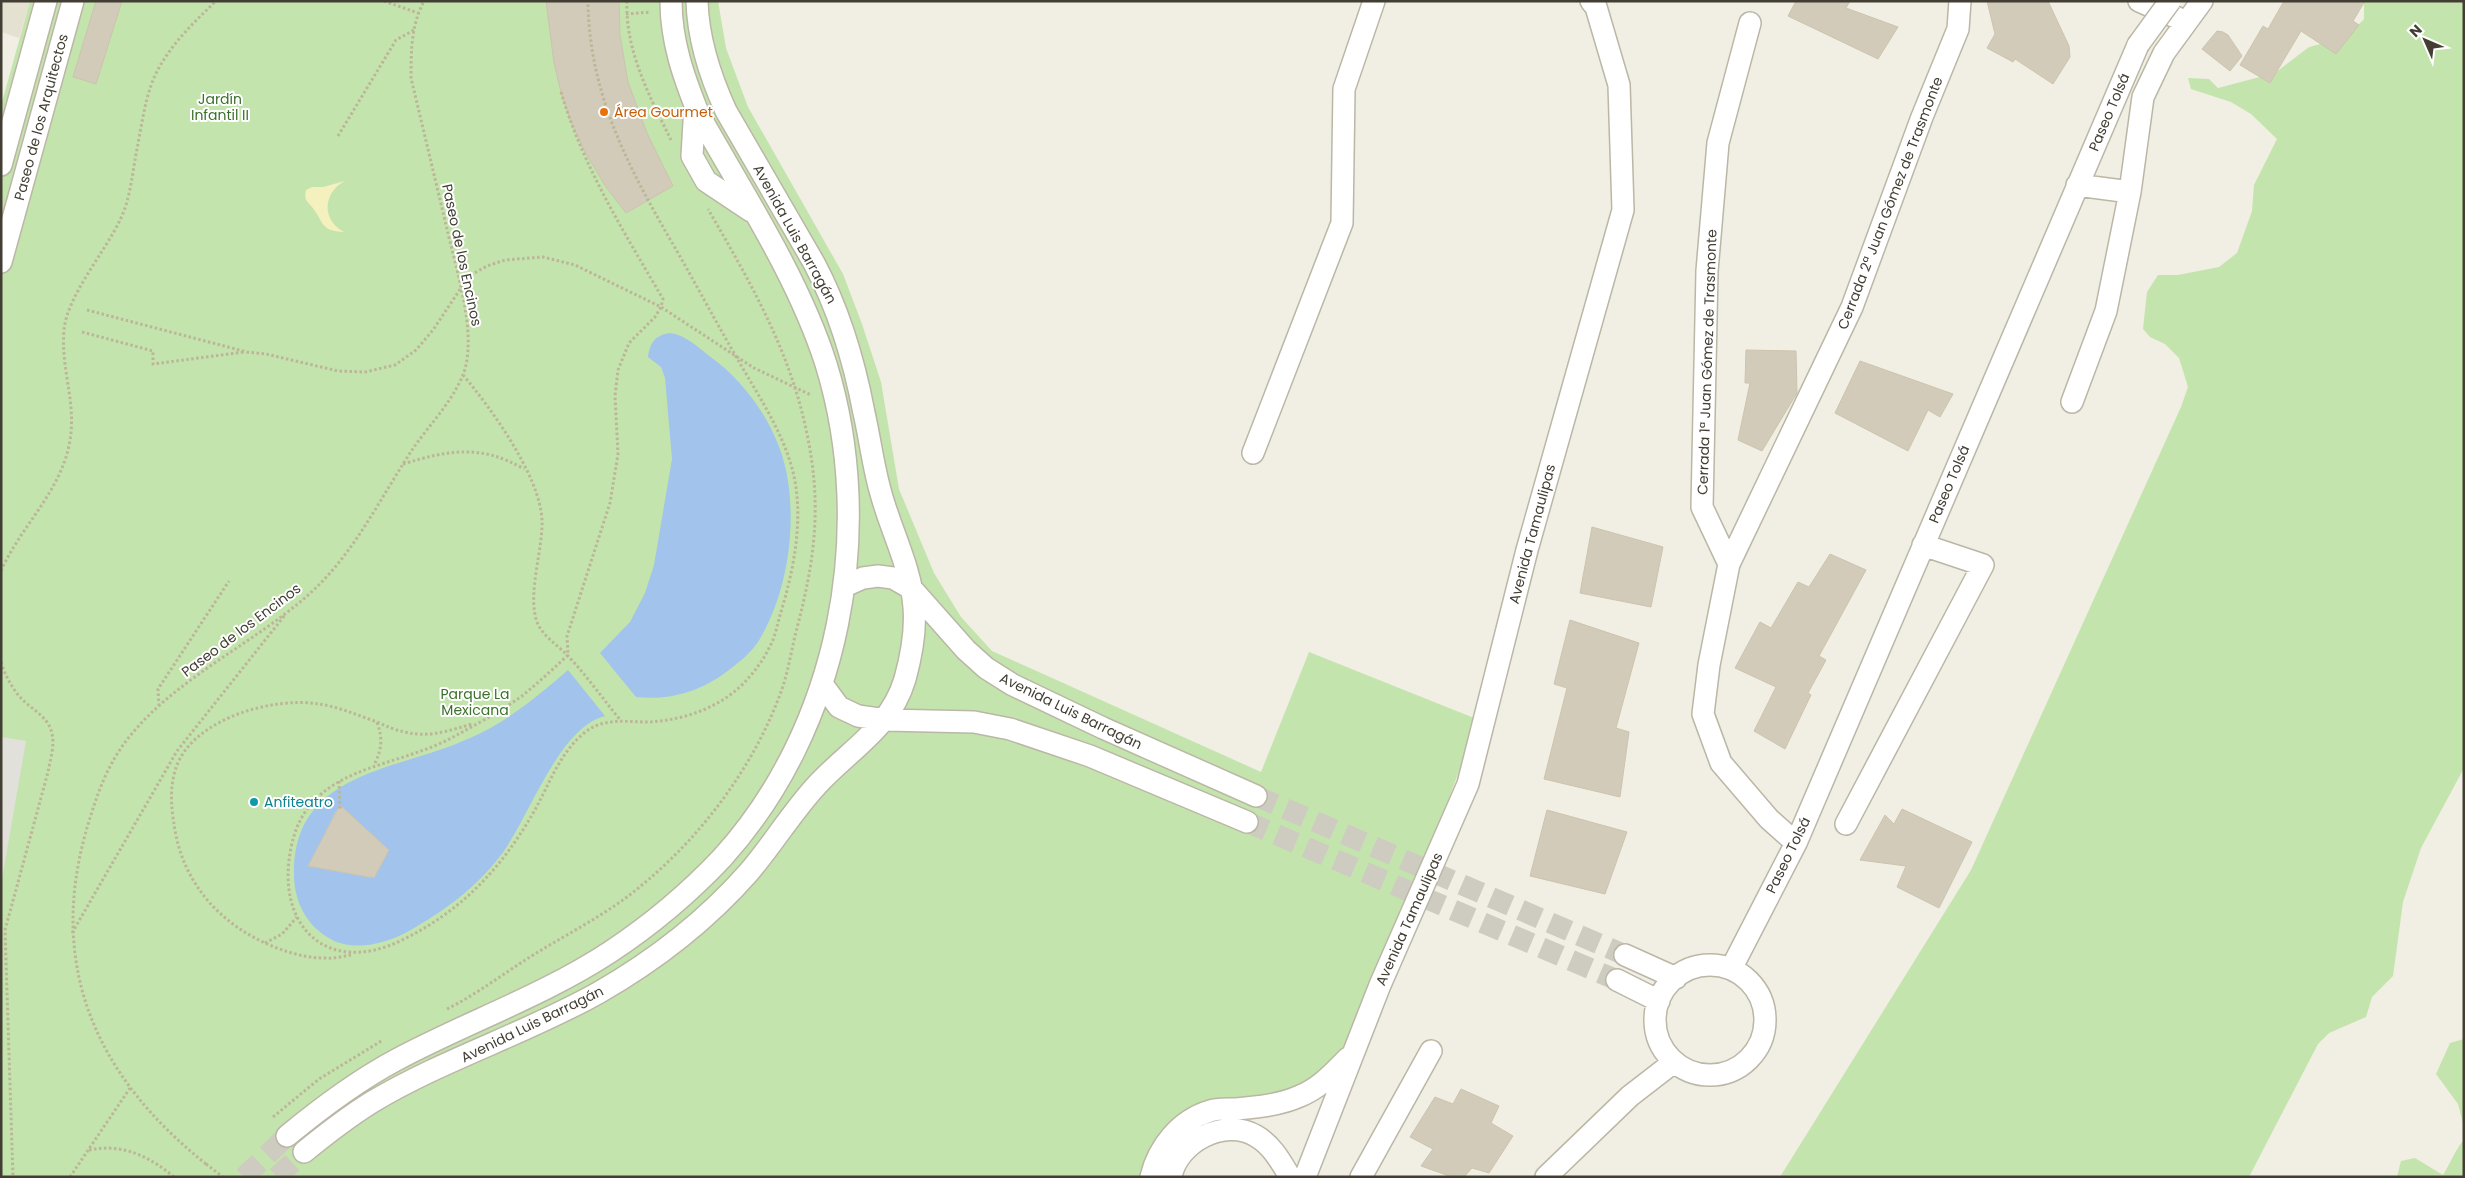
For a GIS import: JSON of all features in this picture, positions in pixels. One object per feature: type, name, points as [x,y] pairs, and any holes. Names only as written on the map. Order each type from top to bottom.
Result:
[{"type":"street","name":"Paseo de los Arquitectos","points":[[1,262],[73,1]]},
{"type":"street","name":"Avenida Luis Barragán","points":[[304,1152],[332,1129],[375,1100],[573,1007],[630,974],[665,950],[723,900],[750,871],[813,789],[886,720],[896,704],[905,678],[913,637],[915,610],[912,589],[879,488],[852,360],[835,306],[814,263],[726,111],[714,86],[701,42],[697,1]]},
{"type":"street","points":[[1253,453],[1342,223],[1344,89],[1374,1]]},
{"type":"street","name":"Avenida Tamaulipas","points":[[1305,1177],[1380,985],[1468,784],[1527,550],[1623,210],[1619,85],[1596,7],[1591,1]]},
{"type":"street","name":"Cerrada 2ª Juan Gómez de Trasmonte","points":[[1729,564],[1852,307],[1922,117],[1958,29],[1960,1]]},
{"type":"street","points":[[2139,1],[2187,22]]},
{"type":"street","name":"Paseo Tolsá","points":[[1731,968],[1796,843],[2138,45],[2170,1]]},
{"type":"street","points":[[2072,402],[2106,311],[2130,192],[2143,97],[2164,53],[2202,1]]},
{"type":"street","name":"Paseo de los Arquitectos","points":[[1,165],[44,7]]},
{"type":"street","points":[[44,7],[67,22]]},
{"type":"street","name":"Avenida Luis Barragán","points":[[287,1136],[357,1082],[424,1045],[572,975],[607,954],[667,911],[724,855],[767,797],[790,755],[822,684],[845,586],[848,509],[846,470],[836,404],[826,366],[799,295],[695,105],[662,7]]},
{"type":"street","name":"Cerrada 1ª Juan Gómez de Trasmonte","points":[[1729,564],[1702,507],[1707,270],[1718,143],[1750,24]]},
{"type":"street","points":[[2077,185],[2130,192]]},
{"type":"street","points":[[1846,824],[1983,565],[1923,545]]},
{"type":"street","points":[[1729,564],[1709,665],[1703,714],[1721,763],[1769,819],[1796,843]]},
{"type":"street","name":"Avenida Luis Barragán","points":[[845,586],[863,578],[878,576],[893,578],[912,589],[966,650],[986,668],[1013,685],[1103,728],[1256,796]]},
{"type":"street","points":[[822,684],[839,706],[849,713],[886,720],[974,722],[1010,729],[1090,756],[1247,822]]},
{"type":"street","points":[[1625,955],[1676,978]]},
{"type":"street","points":[[1716,965],[1731,968],[1751,982],[1763,1002],[1766,1026],[1758,1049],[1741,1066],[1719,1075],[1695,1074],[1674,1062],[1659,1041],[1656,1028],[1659,1001],[1666,988],[1688,970],[1716,965]]},
{"type":"street","points":[[1617,980],[1659,1001]]},
{"type":"street","points":[[1361,1177],[1430,1051]]},
{"type":"street","name":"Avenida Tamaulipas","points":[[1151,1177],[1154,1163],[1168,1141],[1186,1122],[1210,1110],[1266,1106],[1300,1096],[1322,1084],[1353,1053]]},
{"type":"street","points":[[1546,1177],[1630,1096],[1674,1062]]},
{"type":"street","points":[[1171,1177],[1172,1171],[1183,1153],[1199,1139],[1215,1131],[1236,1129],[1255,1135],[1271,1148],[1290,1177]]},
{"type":"path","points":[[1,571],[9,553],[49,494],[65,461],[73,431],[73,413],[64,351],[64,330],[69,309],[121,219],[128,199],[146,105],[154,80],[170,52],[193,23],[216,1]]},
{"type":"path","points":[[384,1],[418,13]]},
{"type":"path","name":"Paseo de los Encinos","points":[[223,1177],[166,1130],[130,1088],[112,1062],[90,1016],[81,990],[72,933],[74,898],[81,850],[103,780],[128,738],[159,706],[288,612],[309,594],[349,549],[463,375],[468,347],[460,287],[411,78],[411,47],[418,13],[424,1]]},
{"type":"path","points":[[478,723],[442,733],[409,735],[342,709],[317,703],[271,704],[231,716],[192,743],[182,755],[174,780],[172,815],[176,840],[184,864],[198,890],[217,912],[241,931],[265,943],[309,957],[326,959],[381,950],[404,940],[460,905],[499,865],[533,813],[559,763],[583,734],[600,723],[675,719],[720,703],[740,687],[771,645],[793,570],[797,532],[794,474],[784,444],[770,415],[629,165],[607,114],[588,34],[588,1]]},
{"type":"path","points":[[627,1],[626,14],[633,50],[644,84],[672,142]]},
{"type":"path","points":[[626,14],[662,7]]},
{"type":"path","points":[[338,136],[396,40],[414,30]]},
{"type":"path","points":[[357,954],[340,952],[315,940],[297,917],[288,887],[290,852],[294,835],[311,805],[339,782],[374,765],[450,739],[522,696],[568,655],[568,636],[612,494],[618,454],[615,396],[618,370],[629,343],[661,307],[663,299],[590,172],[572,131],[561,92]]},
{"type":"path","points":[[440,1012],[482,990],[532,956],[593,921],[642,885],[685,845],[720,801],[755,747],[782,686],[810,578],[816,526],[814,474],[807,432],[796,389],[781,346],[765,310],[704,202]]},
{"type":"path","points":[[87,310],[247,352],[266,354],[338,371],[365,372],[395,365],[416,350],[433,330],[469,276],[487,266],[510,259],[543,258],[575,265],[661,307],[736,357],[796,389],[836,404]]},
{"type":"path","points":[[82,332],[153,351],[153,364],[247,352]]},
{"type":"path","points":[[463,375],[504,430],[534,488],[542,520],[534,605],[538,624],[547,636],[568,655],[621,721]]},
{"type":"path","points":[[403,464],[447,452],[469,451],[506,459],[525,470]]},
{"type":"path","points":[[159,706],[158,688],[229,581]]},
{"type":"path","points":[[72,933],[177,751],[288,612]]},
{"type":"path","points":[[1,662],[9,682],[20,698],[44,718],[52,733],[52,751],[48,772],[5,930],[13,1177]]},
{"type":"path","points":[[374,765],[380,754],[382,741],[376,722]]},
{"type":"path","points":[[177,751],[182,755]]},
{"type":"path","points":[[339,782],[340,810]]},
{"type":"path","points":[[265,943],[282,934],[297,917]]},
{"type":"path","points":[[273,1116],[318,1079],[364,1050],[390,1037]]},
{"type":"path","points":[[70,1177],[130,1088]]},
{"type":"path","points":[[88,1150],[104,1147],[135,1153],[154,1161],[174,1177]]},
{"type":"shaded area","points":[[1,1],[30,1],[19,38],[1,32]]},
{"type":"shaded area","points":[[1,737],[26,741],[1,885]]},
{"type":"green space","name":"Parque La Mexicana","points":[[30,1],[718,1],[726,48],[748,107],[843,274],[862,324],[881,382],[899,489],[934,573],[961,617],[992,651],[1261,772],[1309,652],[1474,718],[1465,755],[1420,876],[1344,1056],[1322,1076],[1278,1097],[1229,1101],[1145,1177],[1,1177],[1,106]]},
{"type":"green space","points":[[2364,1],[2464,1],[2464,768],[2421,848],[2403,902],[2393,976],[2372,997],[2366,1017],[2329,1033],[2318,1044],[2249,1177],[1780,1177],[1971,870],[2181,407],[2188,387],[2179,358],[2165,344],[2150,337],[2143,329],[2147,292],[2158,275],[2178,275],[2219,267],[2237,253],[2252,211],[2254,185],[2277,139],[2251,114],[2231,102],[2191,89],[2188,78],[2209,79],[2218,88],[2275,73],[2309,47],[2347,37],[2364,19]]},
{"type":"green space","points":[[2464,1039],[2464,1127],[2458,1104],[2436,1074],[2450,1043]]},
{"type":"green space","points":[[2464,1140],[2464,1177],[2397,1177],[2401,1161],[2415,1158],[2443,1175]]},
{"type":"sand","points":[[345,181],[332,192],[328,206],[331,221],[344,232],[326,228],[305,196],[306,190],[312,187],[323,187]]},
{"type":"water","points":[[670,333],[692,342],[726,369],[739,382],[762,412],[779,445],[784,463],[788,481],[791,522],[782,585],[768,624],[753,649],[737,664],[712,682],[688,692],[663,697],[636,697],[600,653],[630,622],[645,593],[654,565],[672,459],[665,378],[661,367],[648,357],[654,340]]},
{"type":"water","points":[[568,670],[605,716],[588,724],[559,755],[512,839],[481,878],[459,898],[435,915],[390,940],[368,945],[347,945],[327,937],[319,931],[302,910],[296,893],[294,874],[298,840],[311,814],[331,794],[355,779],[442,749],[484,732],[522,708]],"holes":[[[336,811],[340,811],[388,850],[374,878],[315,867],[311,861]]]},
{"type":"building","points":[[96,1],[122,1],[96,84],[73,77]]},
{"type":"building","name":"Área Gourmet","points":[[546,1],[619,1],[620,35],[628,82],[647,133],[673,186],[626,213],[606,187],[585,152],[571,122],[554,63]]},
{"type":"building","points":[[1796,1],[1850,1],[1846,8],[1898,27],[1878,59],[1788,16]]},
{"type":"building","points":[[1987,1],[2048,1],[2069,46],[2070,57],[2053,84],[2015,59],[2013,62],[1987,48],[1995,34]]},
{"type":"building","points":[[2284,1],[2365,1],[2353,21],[2359,25],[2336,54],[2301,31],[2270,83],[2240,65],[2263,26],[2268,29]]},
{"type":"building","points":[[2217,31],[2228,35],[2242,56],[2230,71],[2202,49]]},
{"type":"building","points":[[1746,350],[1796,351],[1797,393],[1762,451],[1738,440],[1750,383],[1745,383]]},
{"type":"building","points":[[1860,361],[1953,394],[1940,417],[1928,410],[1908,451],[1835,413]]},
{"type":"building","points":[[1592,527],[1663,547],[1651,607],[1580,593]]},
{"type":"building","points":[[1830,554],[1866,570],[1819,656],[1826,660],[1808,693],[1811,695],[1785,749],[1754,731],[1776,687],[1735,668],[1760,622],[1771,628],[1798,582],[1809,587]]},
{"type":"building","points":[[1570,620],[1639,643],[1616,728],[1629,732],[1620,797],[1544,779],[1567,688],[1554,684]]},
{"type":"building","points":[[340,805],[389,850],[374,878],[308,866]]},
{"type":"building","points":[[1902,809],[1972,842],[1939,908],[1897,887],[1906,866],[1860,860],[1885,815],[1894,824]]},
{"type":"building","points":[[1547,810],[1627,832],[1605,894],[1530,876]]},
{"type":"building","points":[[1461,1089],[1499,1106],[1491,1123],[1513,1136],[1489,1173],[1472,1168],[1464,1177],[1452,1177],[1421,1166],[1433,1149],[1410,1137],[1435,1097],[1453,1104]]},
{"type":"tunnel","points":[[1256,796],[1625,955]]},
{"type":"tunnel","points":[[1247,822],[1617,980]]},
{"type":"tunnel","points":[[244,1177],[287,1136]]},
{"type":"tunnel","points":[[277,1177],[304,1152]]},
{"type":"place","name":"Área Gourmet","points":[[604,112]]},
{"type":"place","name":"Anfiteatro","points":[[254,802]]},
{"type":"park label","name":"Jardín Infantil II","points":[[220,108]]}]
